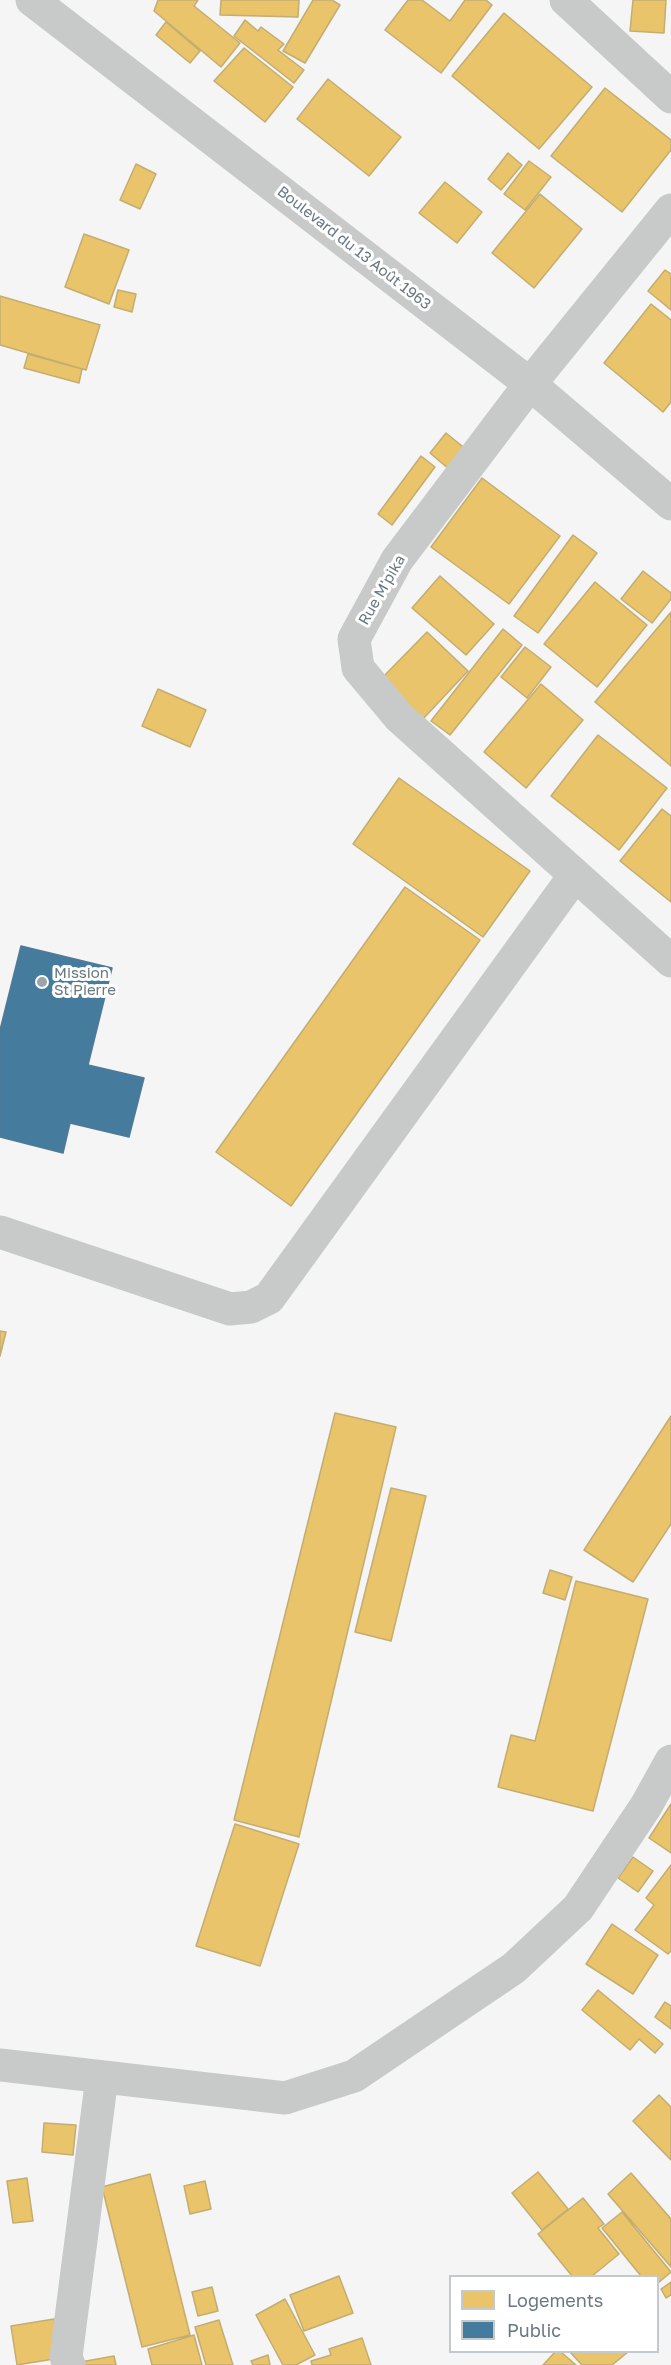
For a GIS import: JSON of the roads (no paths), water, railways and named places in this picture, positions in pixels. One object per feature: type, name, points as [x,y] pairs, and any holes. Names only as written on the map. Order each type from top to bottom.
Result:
[{"type":"street","name":"Boulevard du 13 Août 1963","points":[[32,0],[531,384],[671,504]]},
{"type":"street","points":[[566,0],[671,97]]},
{"type":"street","name":"Rue M'pika","points":[[671,210],[531,384],[397,560],[354,639],[358,668],[392,709],[671,961]]},
{"type":"street","points":[[0,1232],[230,1309],[251,1307],[269,1298],[575,875]]},
{"type":"street","points":[[0,2065],[285,2098],[354,2076],[514,1968],[578,1908],[646,1806],[671,1761]]},
{"type":"street","points":[[69,2365],[66,2357],[102,2077]]},
{"type":"place","name":"Mission St Pierre","points":[[42,982]]}]
